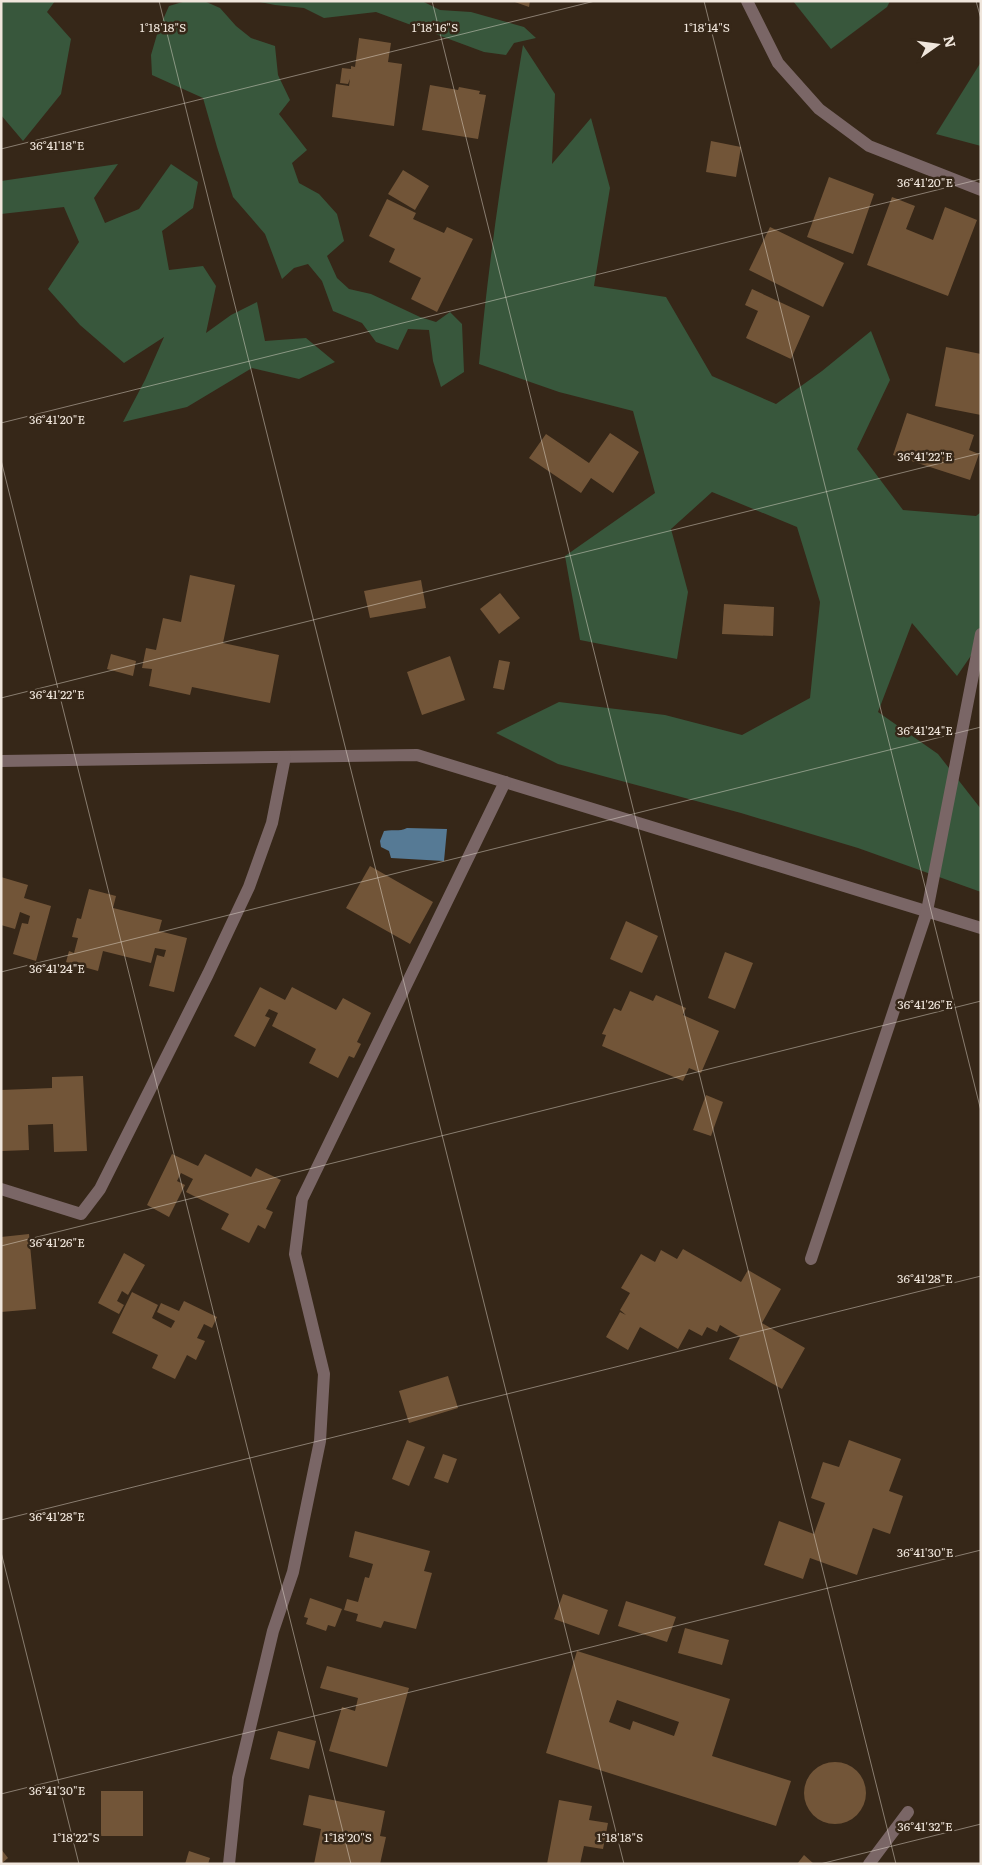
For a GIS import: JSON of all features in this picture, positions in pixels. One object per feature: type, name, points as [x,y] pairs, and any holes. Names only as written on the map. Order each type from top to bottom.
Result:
[{"type":"street","points":[[747,1],[778,63],[819,109],[869,146],[981,190]]},
{"type":"street","points":[[811,1259],[927,911],[981,634]]},
{"type":"street","points":[[1,761],[417,755],[981,928]]},
{"type":"street","points":[[1,1189],[81,1214],[100,1189],[208,974],[249,887],[272,823],[285,757]]},
{"type":"street","points":[[229,1864],[238,1778],[273,1631],[293,1572],[320,1441],[324,1374],[295,1254],[302,1199],[505,782]]},
{"type":"street","points":[[869,1864],[908,1812]]},
{"type":"green space","points":[[1,1],[55,1],[47,12],[71,39],[61,94],[23,141],[1,115]]},
{"type":"green space","points":[[186,1],[204,1],[220,8],[236,26],[251,38],[275,46],[278,75],[290,100],[279,114],[307,150],[292,163],[299,183],[319,194],[337,214],[344,241],[327,256],[337,278],[349,289],[371,294],[420,317],[436,322],[450,312],[462,324],[464,372],[441,387],[433,361],[429,330],[408,329],[398,350],[376,342],[362,323],[333,311],[322,281],[308,264],[294,268],[282,279],[265,234],[233,197],[203,98],[152,75],[151,55],[158,31],[169,6]]},
{"type":"green space","points":[[255,1],[422,1],[440,10],[471,12],[524,27],[536,38],[514,43],[506,55],[484,52],[376,12],[324,18],[304,8]]},
{"type":"green space","points":[[793,1],[890,1],[887,7],[831,49]]},
{"type":"green space","points":[[523,45],[555,94],[552,164],[591,118],[610,188],[594,286],[666,297],[712,376],[776,404],[822,371],[871,331],[890,380],[857,449],[903,510],[976,516],[981,512],[981,641],[957,676],[912,623],[878,712],[938,754],[981,809],[981,892],[858,848],[741,813],[558,764],[496,733],[559,702],[665,715],[742,735],[810,698],[820,602],[797,527],[712,492],[671,529],[688,592],[677,659],[580,640],[565,556],[655,493],[633,411],[559,392],[479,364],[498,204]]},
{"type":"green space","points":[[981,62],[981,146],[936,134]]},
{"type":"green space","points":[[118,164],[94,198],[105,223],[139,209],[171,164],[198,182],[193,208],[162,231],[169,270],[203,266],[216,286],[206,333],[231,315],[257,302],[265,341],[306,338],[335,362],[299,379],[252,368],[187,407],[123,422],[145,380],[164,337],[124,363],[80,325],[48,289],[79,242],[64,207],[1,214],[1,181]]},
{"type":"water","points":[[407,828],[447,829],[444,861],[391,858],[389,851],[381,847],[380,841],[384,831]]},
{"type":"building","points":[[512,1],[530,1],[529,7]]},
{"type":"building","points":[[359,38],[391,43],[388,62],[402,64],[394,126],[332,117],[336,84],[349,86],[350,79],[348,84],[340,83],[342,68],[351,69],[351,66],[355,67]]},
{"type":"building","points":[[430,85],[458,90],[459,87],[480,91],[479,94],[486,95],[478,139],[422,130]]},
{"type":"building","points":[[711,141],[741,147],[736,177],[706,172]]},
{"type":"building","points":[[403,170],[429,186],[415,210],[388,194]]},
{"type":"building","points":[[829,177],[874,194],[853,254],[807,237]]},
{"type":"building","points":[[892,197],[915,206],[906,229],[933,240],[945,207],[977,220],[948,296],[867,265]]},
{"type":"building","points":[[387,199],[416,213],[413,219],[444,233],[447,227],[473,239],[437,312],[411,299],[421,278],[389,262],[395,249],[369,236]]},
{"type":"building","points":[[770,227],[844,263],[823,307],[749,270]]},
{"type":"building","points":[[752,289],[810,316],[791,359],[746,338],[758,311],[745,305]]},
{"type":"building","points":[[946,347],[981,354],[981,415],[935,406]]},
{"type":"building","points":[[907,413],[974,435],[969,450],[979,454],[970,480],[893,455]]},
{"type":"building","points":[[610,433],[639,452],[613,493],[591,478],[581,493],[529,458],[546,434],[589,463]]},
{"type":"building","points":[[190,575],[235,585],[223,643],[279,655],[270,703],[192,687],[190,695],[149,686],[152,669],[142,668],[146,648],[156,650],[163,618],[181,622]]},
{"type":"building","points":[[421,580],[426,608],[370,618],[364,591]]},
{"type":"building","points":[[500,593],[520,618],[499,634],[480,609]]},
{"type":"building","points":[[724,604],[774,607],[773,636],[722,634]]},
{"type":"building","points":[[111,654],[136,661],[133,676],[107,669]]},
{"type":"building","points":[[450,656],[465,700],[422,715],[407,672]]},
{"type":"building","points":[[499,660],[510,662],[504,690],[493,688]]},
{"type":"building","points":[[370,866],[433,902],[410,944],[346,908]]},
{"type":"building","points":[[1,877],[28,885],[24,898],[51,906],[36,961],[13,954],[22,923],[28,924],[30,916],[20,912],[15,929],[1,925]]},
{"type":"building","points":[[89,889],[116,896],[113,908],[162,920],[159,931],[187,938],[174,992],[149,986],[157,955],[164,957],[166,950],[155,948],[151,963],[103,951],[98,971],[66,962],[69,951],[74,953],[78,938],[72,937],[77,918],[81,919]]},
{"type":"building","points":[[626,921],[658,936],[642,973],[610,959]]},
{"type":"building","points":[[725,952],[753,963],[735,1009],[708,998]]},
{"type":"building","points":[[260,987],[285,1000],[292,987],[336,1010],[343,998],[371,1013],[357,1042],[361,1044],[354,1058],[349,1056],[338,1078],[309,1063],[316,1049],[272,1026],[278,1013],[269,1009],[265,1016],[270,1018],[255,1047],[234,1036]]},
{"type":"building","points":[[630,991],[653,1001],[656,995],[686,1008],[683,1015],[719,1031],[701,1073],[689,1068],[683,1081],[602,1046],[606,1035],[602,1034],[614,1008],[621,1011]]},
{"type":"building","points":[[83,1076],[87,1151],[54,1152],[53,1124],[28,1125],[29,1150],[2,1151],[1,1090],[52,1088],[52,1077]]},
{"type":"building","points":[[706,1095],[723,1102],[711,1136],[693,1130]]},
{"type":"building","points":[[172,1154],[198,1166],[205,1154],[251,1177],[256,1168],[281,1180],[266,1209],[273,1212],[265,1229],[258,1225],[249,1243],[221,1229],[229,1214],[186,1192],[193,1179],[181,1173],[177,1181],[185,1185],[169,1217],[147,1205]]},
{"type":"building","points":[[29,1234],[36,1309],[1,1312],[1,1237]]},
{"type":"building","points":[[683,1249],[741,1282],[748,1270],[781,1289],[762,1323],[805,1348],[782,1389],[729,1359],[740,1337],[720,1325],[717,1332],[707,1327],[702,1336],[689,1329],[678,1349],[640,1327],[628,1350],[606,1337],[620,1312],[626,1315],[620,1310],[630,1293],[621,1288],[641,1254],[655,1262],[661,1250],[677,1259]]},
{"type":"building","points":[[124,1253],[145,1265],[128,1295],[122,1291],[117,1301],[124,1305],[119,1314],[98,1303]]},
{"type":"building","points":[[132,1292],[158,1305],[152,1318],[171,1328],[175,1321],[157,1312],[161,1303],[179,1311],[184,1301],[217,1317],[212,1328],[204,1324],[197,1338],[205,1341],[196,1360],[187,1355],[175,1379],[152,1368],[158,1355],[112,1333]]},
{"type":"building","points":[[448,1376],[458,1408],[409,1423],[399,1391]]},
{"type":"building","points":[[407,1440],[425,1447],[409,1486],[392,1479]]},
{"type":"building","points":[[849,1440],[901,1459],[889,1491],[903,1496],[890,1534],[873,1528],[857,1575],[810,1558],[803,1579],[764,1565],[779,1521],[814,1534],[825,1503],[811,1498],[823,1462],[839,1467]]},
{"type":"building","points":[[443,1454],[457,1459],[448,1483],[434,1478]]},
{"type":"building","points":[[355,1531],[430,1551],[424,1571],[432,1573],[416,1629],[384,1621],[381,1628],[356,1621],[358,1614],[344,1610],[347,1599],[358,1602],[365,1577],[369,1578],[373,1564],[349,1557]]},
{"type":"building","points":[[563,1594],[608,1610],[599,1635],[554,1619]]},
{"type":"building","points":[[310,1598],[342,1609],[335,1627],[328,1625],[326,1631],[306,1624],[308,1618],[304,1617]]},
{"type":"building","points":[[626,1601],[676,1617],[667,1642],[618,1626]]},
{"type":"building","points":[[685,1628],[729,1640],[722,1665],[678,1653]]},
{"type":"building","points":[[577,1651],[730,1699],[712,1756],[791,1781],[776,1826],[546,1753]],"holes":[[[617,1700],[679,1722],[674,1736],[633,1721],[630,1730],[609,1722]]]},
{"type":"building","points":[[327,1666],[409,1688],[387,1767],[329,1751],[342,1707],[355,1711],[358,1698],[320,1688]]},
{"type":"building","points":[[278,1731],[316,1741],[309,1769],[270,1759]]},
{"type":"building","points":[[835,1762],[852,1767],[857,1771],[861,1776],[866,1793],[861,1810],[857,1815],[852,1819],[835,1824],[818,1819],[813,1815],[809,1810],[804,1793],[809,1776],[813,1771],[818,1767]]},
{"type":"building","points":[[101,1791],[143,1791],[143,1836],[101,1836]]},
{"type":"building","points":[[309,1795],[385,1811],[380,1836],[386,1837],[380,1864],[314,1864],[321,1829],[303,1825]]},
{"type":"building","points":[[559,1800],[592,1806],[589,1820],[608,1823],[603,1849],[584,1846],[580,1864],[547,1864]]},
{"type":"building","points":[[1,1849],[8,1858],[1,1864]]},
{"type":"building","points":[[189,1851],[210,1858],[208,1864],[185,1864]]},
{"type":"building","points":[[804,1855],[814,1864],[797,1864]]}]
